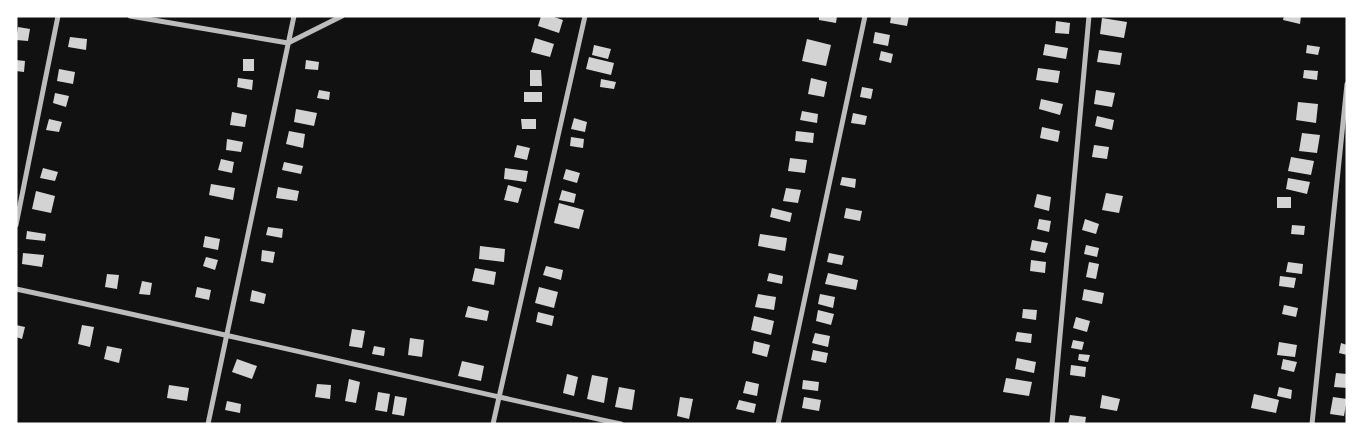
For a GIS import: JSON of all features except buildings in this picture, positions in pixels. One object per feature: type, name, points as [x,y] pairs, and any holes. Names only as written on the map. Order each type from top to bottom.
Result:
[{"type":"street","points":[[16,225],[58,16]]},
{"type":"street","points":[[130,16],[288,43],[342,16]]},
{"type":"street","points":[[208,424],[294,16]]},
{"type":"street","points":[[493,424],[585,16]]},
{"type":"street","points":[[778,424],[865,16]]},
{"type":"street","points":[[1052,424],[1089,16]]},
{"type":"street","points":[[1312,424],[1347,84]]},
{"type":"street","points":[[16,289],[226,334],[621,424]]}]
